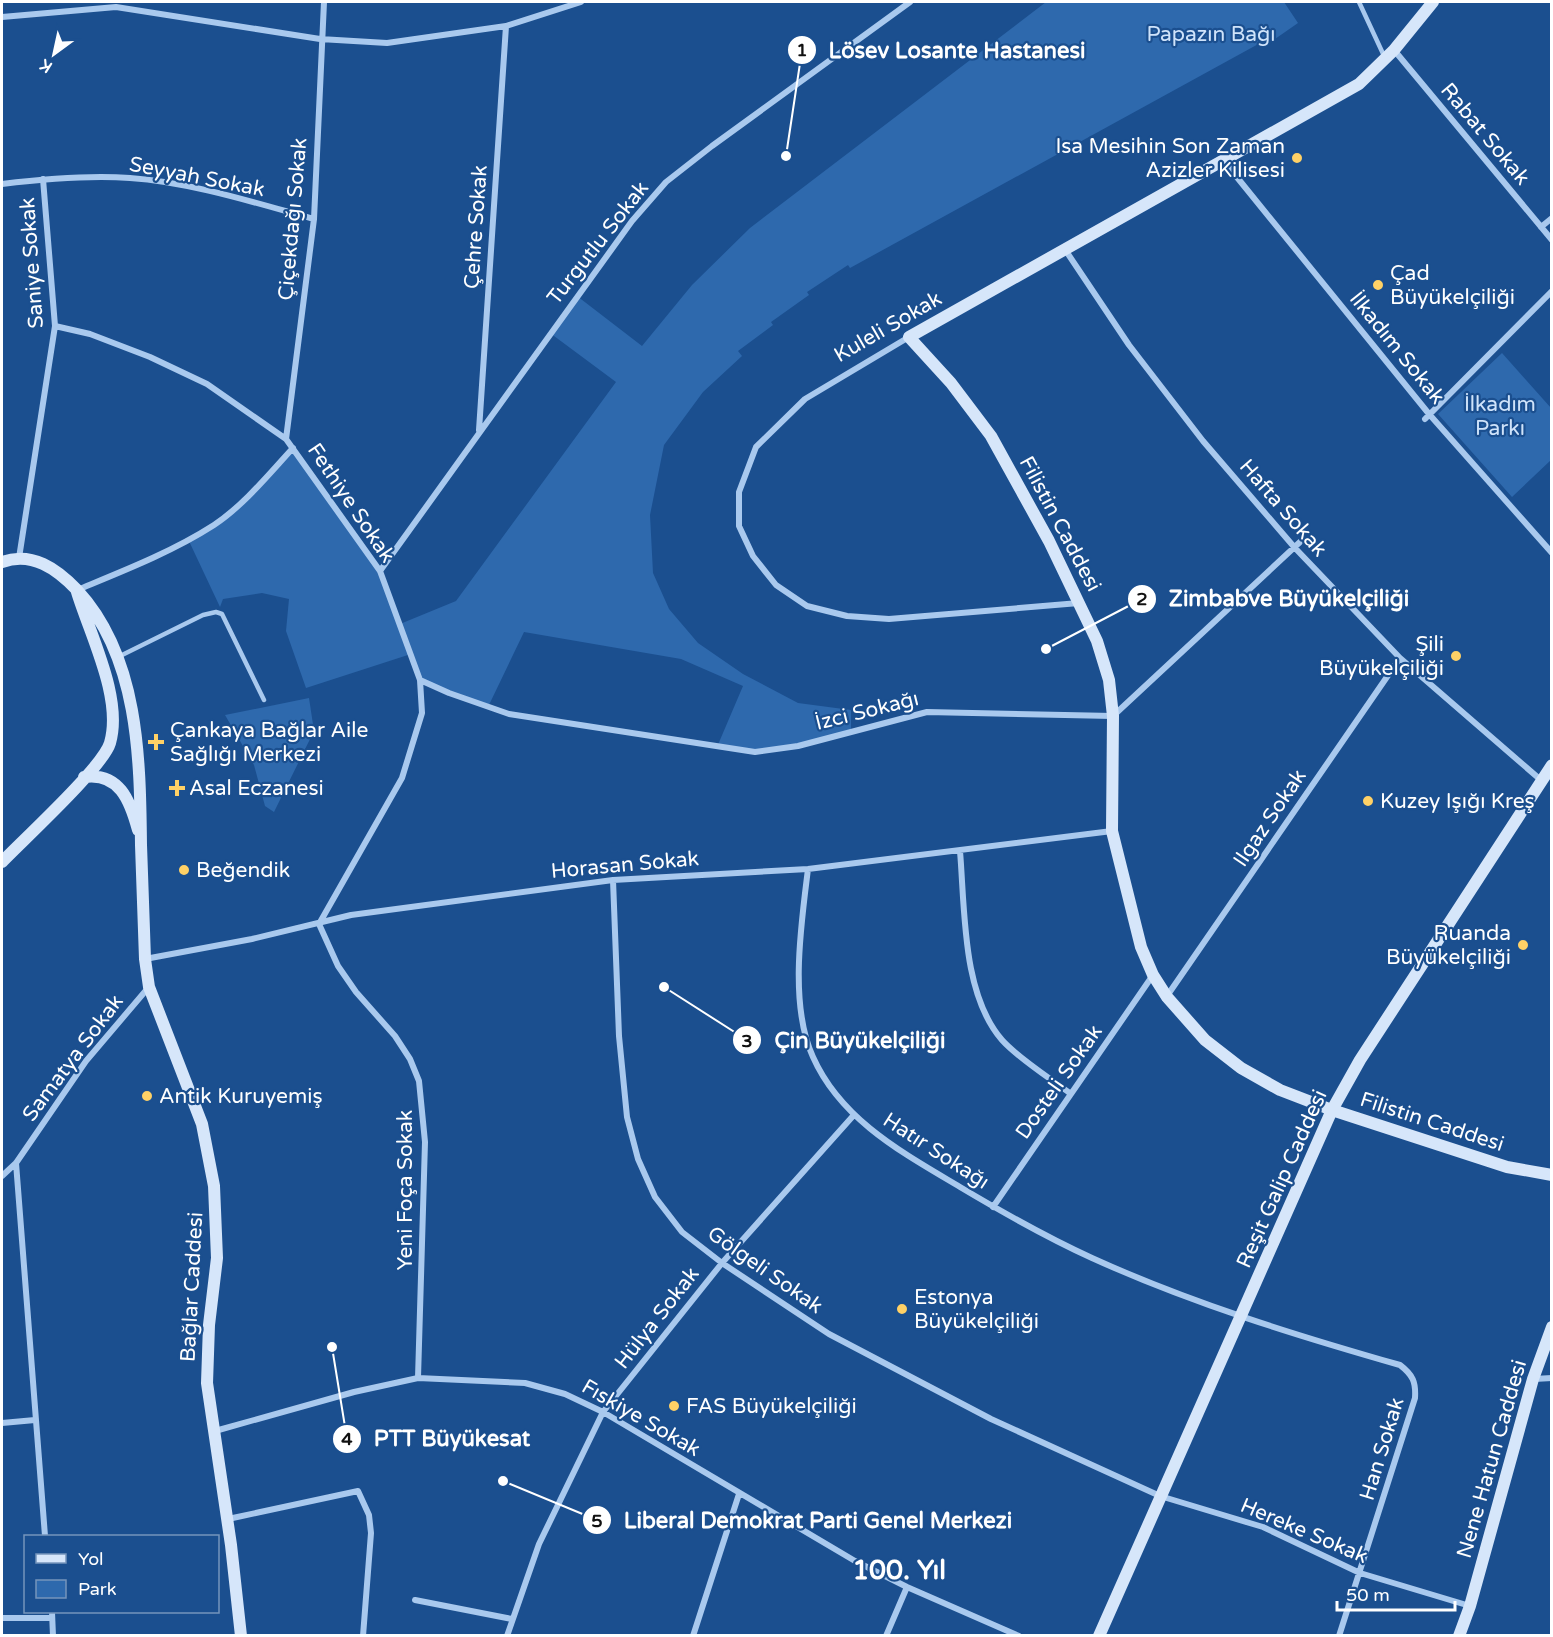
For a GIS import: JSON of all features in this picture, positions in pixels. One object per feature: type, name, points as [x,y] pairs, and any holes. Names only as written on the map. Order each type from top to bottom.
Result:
[{"type":"main road","name":"Kuleli Sokak","points":[[909,337],[1359,84],[1389,54],[1433,2]]},
{"type":"main road","name":"Filistin Caddesi","points":[[909,337],[951,383],[991,436],[1049,541],[1098,641],[1109,680],[1113,716],[1112,831],[1132,920],[1153,975],[1167,997],[1205,1040],[1241,1068],[1280,1090],[1332,1110],[1507,1167],[1551,1176]]},
{"type":"main road","points":[[2,562],[19,558]]},
{"type":"main road","name":"Bağlar Caddesi","points":[[19,558],[43,564],[69,581],[88,601],[100,620],[117,657],[128,693],[138,749],[149,987],[202,1124],[214,1186],[217,1258],[209,1324],[207,1383],[228,1519],[241,1635]]},
{"type":"main road","points":[[2,862],[84,777],[109,745],[112,721],[108,687],[77,590]]},
{"type":"main road","name":"Reşit Galip Caddesi","points":[[1099,1635],[1242,1318],[1332,1110],[1360,1060],[1551,765]]},
{"type":"main road","name":"Bağlar Caddesi","points":[[84,777],[104,777],[122,791],[129,802],[141,842]]},
{"type":"main road","name":"Nene Hatun Caddesi","points":[[1459,1635],[1470,1606],[1533,1379],[1551,1327]]},
{"type":"street","name":"Çiçekdağı Sokak","points":[[286,439],[314,219],[320,39],[324,2]]},
{"type":"street","points":[[2,17],[117,7],[320,39],[387,44],[506,26],[581,2]]},
{"type":"street","name":"Turgutlu Sokak","points":[[380,571],[479,430],[632,221],[666,182],[735,128],[910,2]]},
{"type":"street","name":"Çehre Sokak","points":[[479,430],[506,26]]},
{"type":"street","name":"Rabat Sokak","points":[[1389,54],[1551,240]]},
{"type":"street","name":"İlkadım Sokak","points":[[1223,159],[1427,417],[1551,553]]},
{"type":"street","name":"Seyyah Sokak","points":[[2,184],[43,179],[130,178],[226,194],[314,219]]},
{"type":"street","name":"Saniye Sokak","points":[[19,558],[55,326],[43,179]]},
{"type":"street","points":[[1541,227],[1551,218]]},
{"type":"street","name":"Hafta Sokak","points":[[1064,248],[1129,345],[1169,398],[1294,548],[1400,658],[1542,781]]},
{"type":"street","points":[[1427,417],[1551,291]]},
{"type":"street","name":"Fethiye Sokak","points":[[55,326],[100,338],[150,357],[207,384],[286,439],[380,571],[420,680],[422,713],[402,778],[319,924]]},
{"type":"street","name":"Kuleli Sokak","points":[[909,337],[805,399],[756,447],[739,492],[739,526],[753,555],[776,585],[807,606],[846,616],[890,619],[1080,603]]},
{"type":"street","points":[[77,590],[128,569],[215,525],[244,500],[293,448]]},
{"type":"street","points":[[1113,716],[1300,542]]},
{"type":"street","name":"Ilgaz Sokak","points":[[1167,997],[1400,658]]},
{"type":"street","name":"İzci Sokağı","points":[[420,680],[509,714],[755,752],[798,746],[927,712],[1113,716]]},
{"type":"street","name":"Horasan Sokak","points":[[146,959],[319,924],[351,915],[613,880],[808,869],[1112,831]]},
{"type":"street","points":[[960,851],[973,987],[983,1013],[1003,1041],[1071,1094]]},
{"type":"street","name":"Hatır Sokağı","points":[[808,869],[801,925],[803,1028],[812,1056],[826,1083],[853,1116],[919,1163],[993,1207],[1091,1257],[1242,1318]]},
{"type":"street","name":"Gölgeli Sokak","points":[[613,880],[619,1036],[627,1117],[638,1159],[655,1197],[682,1232],[722,1263],[839,1340],[991,1419],[1160,1496]]},
{"type":"street","name":"Yeni Foça Sokak","points":[[319,924],[338,966],[356,992],[395,1036],[411,1059],[419,1081],[425,1142],[418,1378]]},
{"type":"street","name":"Dosteli Sokak","points":[[993,1207],[1153,975]]},
{"type":"street","name":"Samatya Sokak","points":[[2,1176],[16,1162],[86,1061],[149,987]]},
{"type":"street","name":"Hülya Sokak","points":[[507,1635],[538,1545],[603,1412],[722,1263],[853,1116]]},
{"type":"street","points":[[16,1162],[45,1535]]},
{"type":"street","name":"Han Sokak","points":[[1242,1318],[1400,1365],[1412,1373],[1416,1385],[1415,1398],[1339,1635]]},
{"type":"street","name":"Fıskiye Sokak","points":[[214,1432],[354,1392],[418,1378],[525,1383],[565,1394],[603,1412],[739,1494],[907,1587],[1018,1635]]},
{"type":"street","points":[[1533,1379],[1551,1378]]},
{"type":"street","points":[[2,1423],[36,1420]]},
{"type":"street","points":[[228,1519],[358,1491],[369,1515],[371,1533],[363,1635]]},
{"type":"street","points":[[693,1635],[739,1494]]},
{"type":"street","name":"Hereke Sokak","points":[[1160,1496],[1263,1527],[1360,1573],[1470,1606]]},
{"type":"street","points":[[886,1635],[907,1587]]},
{"type":"street","points":[[415,1600],[512,1619]]},
{"type":"street","points":[[2,1618],[52,1615],[53,1635]]},
{"type":"lane","points":[[1359,2],[1389,54]]},
{"type":"lane","points":[[117,657],[203,615],[216,612],[222,614],[264,700]]},
{"type":"green space","name":"Papazın Bağı","points":[[1046,2],[1284,2],[1298,23],[1265,46],[1262,42],[850,268],[848,265],[807,292],[809,295],[771,322],[773,325],[738,351],[742,356],[703,392],[664,445],[650,515],[653,573],[669,609],[698,643],[743,674],[798,703],[851,710],[851,730],[798,746],[755,752],[717,747],[743,686],[681,659],[524,632],[488,707],[420,680],[411,654],[306,688],[286,631],[289,599],[262,593],[223,599],[220,607],[188,539],[231,509],[257,486],[293,448],[380,571],[400,624],[456,601],[616,382],[550,333],[577,296],[642,346],[692,285],[750,228]]},
{"type":"green space","name":"İlkadım Parkı","points":[[1502,353],[1551,408],[1551,460],[1512,497],[1438,414]]},
{"type":"green space","points":[[309,698],[314,731],[274,812],[265,806],[254,765],[225,715]]},
{"type":"place","name":"Lösev Losante Hastanesi","points":[[786,156]]},
{"type":"place","name":"Isa Mesihin Son Zaman Azizler Kilisesi","points":[[1297,158]]},
{"type":"place","name":"Çad Büyükelçiliği","points":[[1378,285]]},
{"type":"place","name":"Zimbabve Büyükelçiliği","points":[[1046,649]]},
{"type":"place","name":"Şili Büyükelçiliği","points":[[1456,656]]},
{"type":"place","name":"Çankaya Bağlar Aile Sağlığı Merkezi","points":[[156,742]]},
{"type":"place","name":"Asal Eczanesi","points":[[177,788]]},
{"type":"place","name":"Kuzey Işığı Kreş","points":[[1368,801]]},
{"type":"place","name":"Beğendik","points":[[184,870]]},
{"type":"place","name":"Ruanda Büyükelçiliği","points":[[1523,945]]},
{"type":"place","name":"Çin Büyükelçiliği","points":[[664,987]]},
{"type":"place","name":"Antik Kuruyemiş","points":[[147,1096]]},
{"type":"place","name":"Estonya Büyükelçiliği","points":[[902,1309]]},
{"type":"place","name":"PTT Büyükesat","points":[[332,1347]]},
{"type":"place","name":"FAS Büyükelçiliği","points":[[674,1406]]},
{"type":"place","name":"Liberal Demokrat Parti Genel Merkezi","points":[[503,1481]]},
{"type":"district","name":"100. Yıl","points":[[899,1570]]}]
